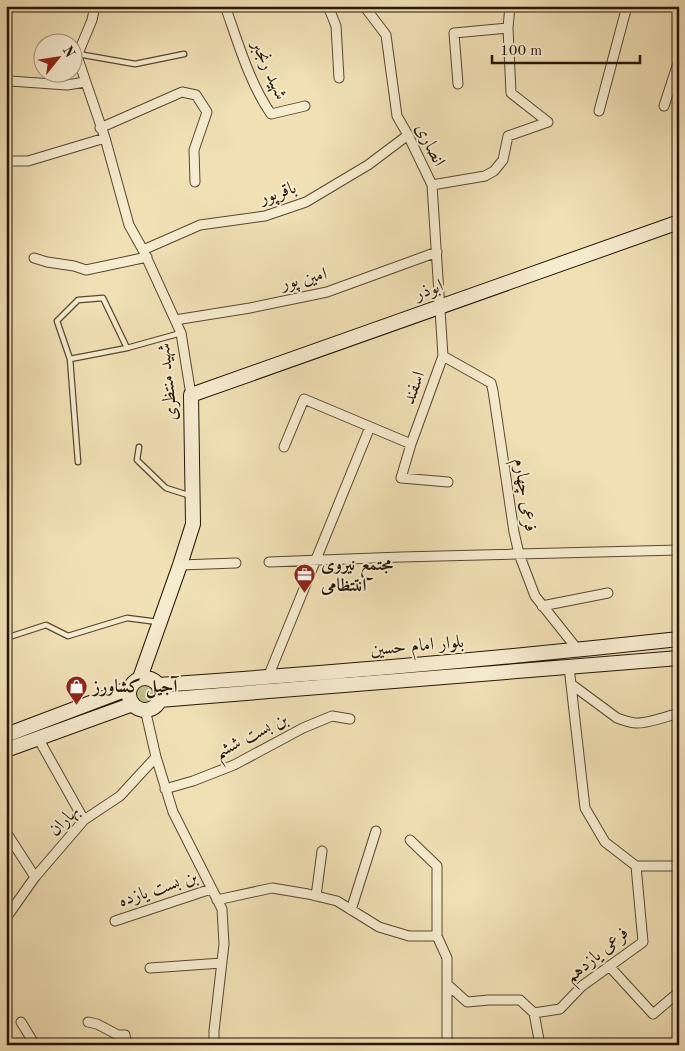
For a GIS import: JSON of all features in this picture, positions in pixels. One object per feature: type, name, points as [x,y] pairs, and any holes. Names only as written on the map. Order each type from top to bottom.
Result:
[{"type":"street","points":[[82,44],[92,20],[95,6]]},
{"type":"street","name":"شهید رنجبر","points":[[225,6],[249,71],[263,102],[271,114],[305,106]]},
{"type":"street","points":[[328,6],[336,26],[339,78]]},
{"type":"street","name":"انصاری","points":[[364,6],[386,35],[397,116],[432,185],[440,306]]},
{"type":"street","points":[[432,185],[485,176],[494,171],[503,160],[508,136],[548,122],[511,93],[508,28],[510,6]]},
{"type":"street","points":[[599,111],[627,6]]},
{"type":"street","points":[[458,84],[454,33],[508,28]]},
{"type":"street","points":[[664,106],[679,60]]},
{"type":"street","name":"شهید منتظری","points":[[82,72],[105,138],[129,225],[145,253],[181,333],[191,395],[193,524],[159,623],[135,683]]},
{"type":"street","points":[[10,81],[67,85],[85,82]]},
{"type":"street","points":[[100,128],[182,92],[196,96],[207,112],[194,150],[195,182]]},
{"type":"street","name":"باقرپور","points":[[34,258],[86,270],[145,253],[200,225],[265,216],[306,202],[368,165],[408,135]]},
{"type":"street","points":[[6,161],[28,161],[105,138]]},
{"type":"street","name":"ابوذر","points":[[191,395],[679,222]]},
{"type":"street","name":"امین پور","points":[[175,320],[250,308],[327,292],[437,252]]},
{"type":"street","name":"اسفند","points":[[440,306],[443,356],[400,478],[448,482]]},
{"type":"street","name":"فرعی چهارم","points":[[443,356],[491,383],[519,554],[535,596],[578,650]]},
{"type":"street","points":[[284,447],[304,399],[412,444]]},
{"type":"street","points":[[268,677],[370,427]]},
{"type":"street","points":[[269,562],[679,550]]},
{"type":"street","points":[[180,565],[236,563]]},
{"type":"street","points":[[542,606],[608,593]]},
{"type":"street","name":"بلوار امام حسین","points":[[158,685],[578,650],[679,639]]},
{"type":"street","name":"بلوار امام حسین","points":[[159,700],[679,658]]},
{"type":"street","points":[[569,667],[585,808],[605,842],[636,866],[679,866]]},
{"type":"street","points":[[6,735],[145,678],[154,681],[160,690],[159,700],[153,707],[139,707],[38,738],[6,750]]},
{"type":"street","points":[[135,683],[129,696],[139,707],[172,812],[222,909],[224,944],[214,1045]]},
{"type":"street","points":[[571,684],[617,718],[625,721],[638,724],[679,712]]},
{"type":"street","name":"بن بست ششم","points":[[166,789],[193,782],[234,764],[303,728],[332,716],[350,719]]},
{"type":"street","points":[[38,738],[84,820]]},
{"type":"street","name":"بهاران","points":[[6,918],[35,877],[84,820],[120,796],[156,757]]},
{"type":"street","points":[[351,910],[376,831]]},
{"type":"street","points":[[6,832],[35,877]]},
{"type":"street","points":[[410,840],[437,866],[437,936],[447,958],[447,1045]]},
{"type":"street","points":[[316,896],[322,851]]},
{"type":"street","name":"فرعی یازدهم","points":[[534,1013],[560,1009],[582,986],[643,942],[636,866]]},
{"type":"street","points":[[217,900],[272,888],[338,901],[379,927],[409,936],[437,936]]},
{"type":"street","name":"بن بست یازده","points":[[115,921],[211,889]]},
{"type":"street","points":[[150,968],[222,963]]},
{"type":"street","points":[[609,966],[653,1014],[679,992]]},
{"type":"street","points":[[447,984],[468,1002],[520,1000],[534,1013],[540,1045]]},
{"type":"street","points":[[21,1022],[35,1045]]},
{"type":"street","points":[[88,1022],[97,1024],[118,1035],[125,1035],[127,1045]]},
{"type":"lane","points":[[82,55],[136,64],[184,54]]},
{"type":"lane","points":[[78,462],[70,359],[57,320],[78,300],[103,298],[127,348]]},
{"type":"lane","points":[[70,359],[127,348],[181,333]]},
{"type":"lane","points":[[139,447],[137,460],[166,488],[192,496]]},
{"type":"lane","points":[[6,638],[46,625],[68,636],[127,618],[159,623]]},
{"type":"green space","points":[[145,681],[154,685],[158,694],[154,703],[145,707],[136,703],[132,694],[136,685]]},
{"type":"place","name":"مجتمع نیروی انتتظامی","points":[[305,594]]},
{"type":"place","name":"آجیل کشاورز","points":[[77,706]]}]
